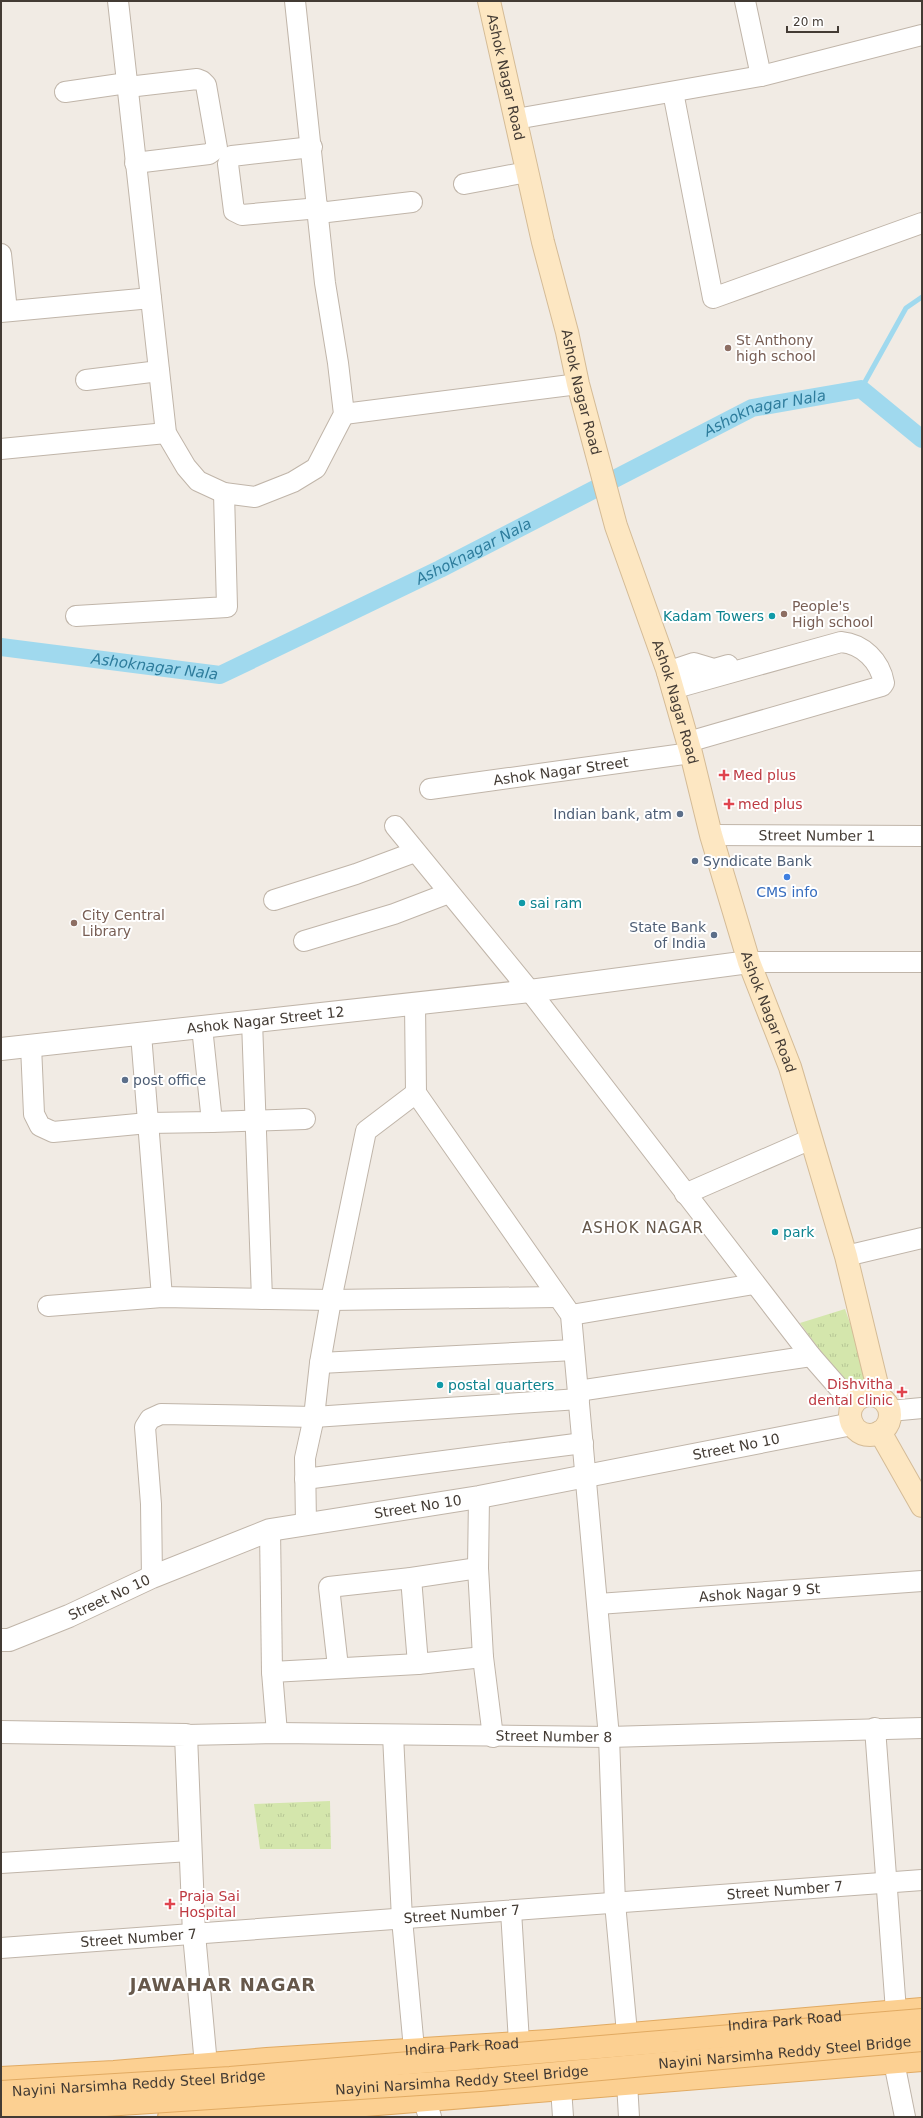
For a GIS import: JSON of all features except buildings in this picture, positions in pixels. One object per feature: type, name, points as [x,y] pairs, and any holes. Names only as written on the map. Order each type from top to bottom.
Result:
[{"type":"main road","name":"Ashok Nagar Road","points":[[489,1],[543,242],[567,332],[588,423],[616,526],[670,680],[690,748],[711,836],[749,962],[790,1067],[846,1256],[885,1404]]},
{"type":"main road","points":[[870,1394],[885,1404],[888,1423],[880,1432],[868,1435],[861,1433],[852,1414],[860,1397],[870,1394]]},
{"type":"main road","points":[[880,1432],[922,1506]]},
{"type":"main road","name":"Indira Park Road","points":[[1,2078],[206,2065],[627,2034],[922,2009]]},
{"type":"main road","points":[[784,2020],[788,2070]]},
{"type":"main road","name":"Nayini Narsimha Reddy Steel Bridge","points":[[1,2092],[230,2078],[922,2020]]},
{"type":"main road","name":"Nayini Narsimha Reddy Steel Bridge","points":[[1,2112],[480,2080],[922,2040]]},
{"type":"main road","points":[[169,2117],[202,2114],[267,2115],[427,2108],[561,2088],[922,2060]]},
{"type":"street","points":[[118,1],[166,433],[186,467],[198,481],[224,493],[255,497],[293,482],[316,468],[344,414],[338,363],[325,283],[319,210],[295,1]]},
{"type":"street","points":[[745,1],[761,76]]},
{"type":"street","points":[[516,119],[761,76],[922,35]]},
{"type":"street","points":[[65,92],[196,79],[202,81],[206,85],[216,148],[214,152],[209,154],[135,163]]},
{"type":"street","points":[[673,92],[713,298],[922,223]]},
{"type":"street","points":[[312,147],[232,156],[228,164],[234,211],[242,215],[412,202]]},
{"type":"street","points":[[464,184],[528,172]]},
{"type":"street","points":[[1,254],[4,311],[151,298]]},
{"type":"street","points":[[86,380],[159,371]]},
{"type":"street","points":[[344,414],[578,384]]},
{"type":"street","points":[[1,449],[166,433]]},
{"type":"street","points":[[76,616],[227,607],[224,493]]},
{"type":"street","points":[[670,680],[694,663],[714,669],[837,632]]},
{"type":"street","name":"Ashok Nagar Street","points":[[430,789],[690,748],[882,686],[884,683],[883,673],[875,660],[862,648],[850,643],[841,642],[670,680]]},
{"type":"street","points":[[395,826],[530,991],[754,1284],[811,1356],[852,1414]]},
{"type":"street","name":"Street Number 1","points":[[711,836],[922,836]]},
{"type":"street","points":[[274,900],[356,874],[415,852]]},
{"type":"street","points":[[304,941],[394,914],[449,893]]},
{"type":"street","points":[[749,962],[922,962]]},
{"type":"street","name":"Ashok Nagar Street 12","points":[[1,1049],[530,991],[749,962]]},
{"type":"street","points":[[415,1004],[416,1093],[571,1315],[609,1737],[615,1903],[627,2034]]},
{"type":"street","points":[[252,1021],[262,1299]]},
{"type":"street","points":[[202,1027],[212,1122]]},
{"type":"street","points":[[141,1034],[162,1297]]},
{"type":"street","points":[[31,1046],[34,1114],[40,1126],[53,1132],[148,1123],[212,1122],[255,1119],[305,1119]]},
{"type":"street","points":[[306,1524],[305,1458],[314,1417],[320,1363],[331,1300],[366,1131],[416,1093]]},
{"type":"street","points":[[685,1194],[811,1139]]},
{"type":"street","points":[[846,1256],[922,1238]]},
{"type":"street","points":[[571,1315],[754,1284]]},
{"type":"street","points":[[48,1306],[162,1297],[331,1300],[557,1297]]},
{"type":"street","points":[[320,1363],[574,1350]]},
{"type":"street","points":[[152,1577],[151,1504],[145,1427],[150,1419],[161,1414],[314,1417],[579,1395],[811,1356]]},
{"type":"street","points":[[885,1404],[922,1408]]},
{"type":"street","name":"Street No 10","points":[[1,1640],[9,1640],[69,1616],[152,1577],[270,1530],[479,1496],[586,1475],[852,1414]]},
{"type":"street","points":[[305,1479],[583,1443]]},
{"type":"street","points":[[479,1496],[478,1568],[483,1657],[493,1737]]},
{"type":"street","points":[[270,1530],[272,1672],[277,1733]]},
{"type":"street","points":[[338,1668],[329,1586],[411,1578],[478,1568]]},
{"type":"street","points":[[411,1578],[418,1664]]},
{"type":"street","name":"Ashok Nagar 9 St","points":[[598,1604],[922,1581]]},
{"type":"street","points":[[272,1672],[418,1664],[483,1657]]},
{"type":"street","points":[[875,1728],[896,2011]]},
{"type":"street","name":"Street Number 8","points":[[186,1735],[277,1733],[493,1737],[609,1737],[875,1728],[922,1728]]},
{"type":"street","points":[[1,1732],[186,1735],[194,1934],[206,2065]]},
{"type":"street","points":[[393,1735],[402,1919],[414,2049]]},
{"type":"street","points":[[1,1863],[190,1851]]},
{"type":"street","name":"Street Number 7","points":[[1,1948],[922,1880]]},
{"type":"street","points":[[511,1911],[519,2042]]},
{"type":"street","points":[[894,2062],[905,2117]]},
{"type":"street","points":[[627,2083],[630,2117]]},
{"type":"street","points":[[561,2088],[563,2117]]},
{"type":"green space","points":[[845,1309],[873,1388],[849,1391],[800,1323]]},
{"type":"green space","points":[[330,1801],[331,1849],[260,1849],[254,1804]]},
{"type":"waterway","points":[[861,389],[906,308],[922,297]]},
{"type":"waterway","name":"Ashoknagar Nala","points":[[1,647],[220,675],[440,569],[752,408],[861,389],[922,439]]},
{"type":"place","name":"St Anthony high school","points":[[728,348]]},
{"type":"place","name":"People's High school","points":[[784,614]]},
{"type":"place","name":"Kadam Towers","points":[[772,616]]},
{"type":"place","name":"Med plus","points":[[724,775]]},
{"type":"place","name":"med plus","points":[[729,804]]},
{"type":"place","name":"Indian bank, atm","points":[[680,814]]},
{"type":"place","name":"Syndicate Bank","points":[[695,861]]},
{"type":"place","name":"CMS info","points":[[787,877]]},
{"type":"place","name":"sai ram","points":[[522,903]]},
{"type":"place","name":"City Central Library","points":[[74,923]]},
{"type":"place","name":"State Bank of India","points":[[714,935]]},
{"type":"place","name":"post office","points":[[125,1080]]},
{"type":"place","name":"park","points":[[775,1232]]},
{"type":"place","name":"postal quarters","points":[[440,1385]]},
{"type":"place","name":"Dishvitha dental clinic","points":[[902,1392]]},
{"type":"place","name":"Praja Sai Hospital","points":[[170,1904]]},
{"type":"district","name":"ASHOK NAGAR","points":[[643,1228]]},
{"type":"district","name":"JAWAHAR NAGAR","points":[[223,1984]]}]
